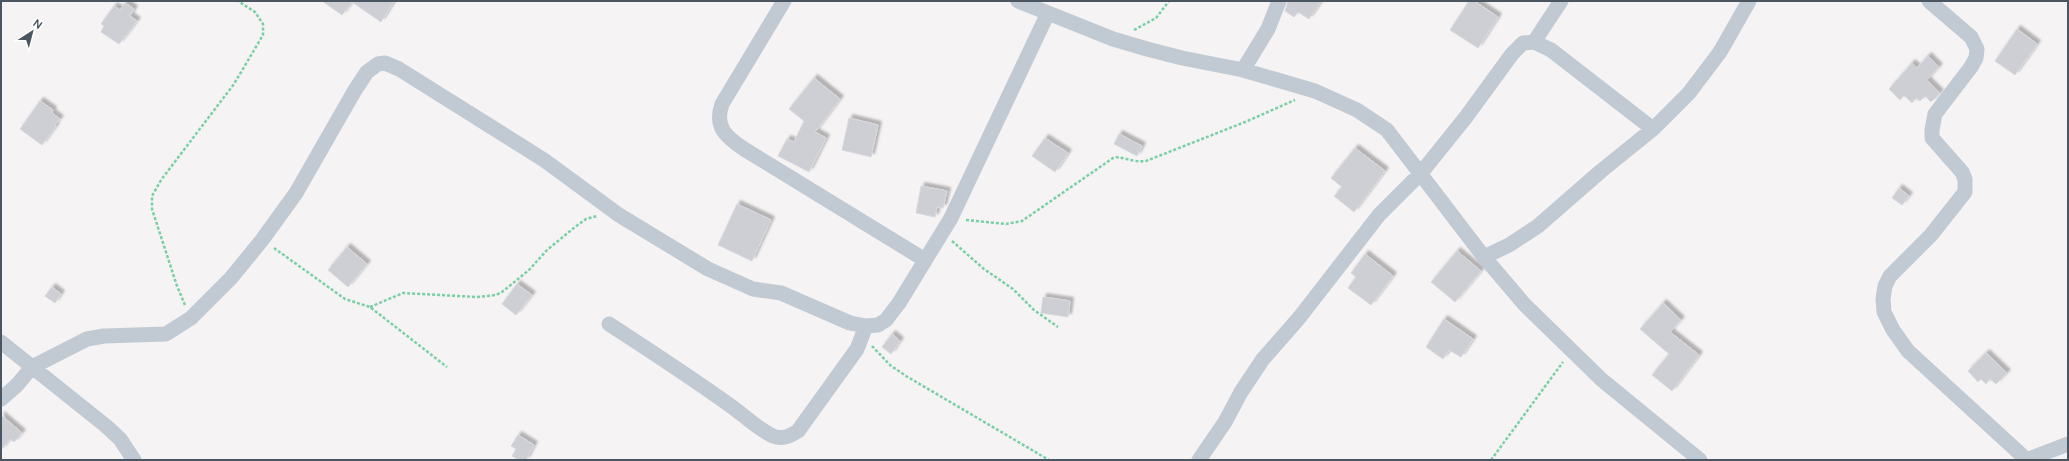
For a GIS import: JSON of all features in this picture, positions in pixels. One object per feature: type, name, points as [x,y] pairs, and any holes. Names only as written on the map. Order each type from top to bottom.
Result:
[{"type":"street","points":[[784,1],[722,104],[719,113],[722,129],[731,140],[744,149],[925,260]]},
{"type":"street","points":[[1018,1],[1113,39],[1182,58],[1243,70],[1315,91],[1357,110],[1387,130],[1484,257],[1524,304],[1602,380],[1700,460]]},
{"type":"street","points":[[1243,70],[1268,29],[1279,1]]},
{"type":"street","points":[[1534,42],[1561,1]]},
{"type":"street","points":[[1484,257],[1509,245],[1538,226],[1571,196],[1653,129],[1689,93],[1720,52],[1749,1]]},
{"type":"street","points":[[1929,1],[1971,37],[1977,49],[1976,58],[1971,67],[1935,114],[1932,130],[1932,138],[1962,172],[1966,185],[1962,198],[1940,224],[1890,276],[1884,293],[1884,312],[1893,330],[1908,351],[2027,460],[2068,444]]},
{"type":"street","points":[[609,324],[729,404],[755,425],[773,437],[788,437],[798,431],[834,383],[865,332],[886,320],[899,303],[944,232],[1048,13]]},
{"type":"street","points":[[1199,460],[1225,422],[1241,392],[1263,359],[1299,318],[1379,215],[1421,173],[1466,117],[1512,54],[1523,43],[1534,42],[1551,50],[1653,129]]},
{"type":"street","points":[[1,399],[17,385],[32,367],[87,339],[104,336],[166,334],[191,318],[230,278],[262,240],[296,193],[355,90],[367,72],[378,64],[385,63],[399,69],[544,160],[619,215],[708,269],[752,289],[781,293],[834,316],[865,332]]},
{"type":"street","points":[[1,342],[106,426],[120,439],[134,460]]},
{"type":"path","points":[[191,318],[177,286],[152,209],[152,196],[162,180],[234,84],[263,36],[263,24],[255,12],[238,1]]},
{"type":"path","points":[[1113,39],[1140,28],[1156,18],[1169,1]]},
{"type":"path","points":[[951,218],[1006,224],[1022,222],[1117,156],[1130,161],[1146,161],[1245,122],[1315,91]]},
{"type":"path","points":[[370,307],[403,293],[477,297],[496,295],[502,292],[529,270],[547,250],[586,219],[599,216],[619,215]]},
{"type":"path","points":[[944,232],[962,251],[1013,289],[1034,310],[1058,327]]},
{"type":"path","points":[[262,240],[344,299],[370,307],[447,367]]},
{"type":"path","points":[[865,332],[890,365],[906,376],[1049,460]]},
{"type":"path","points":[[1491,460],[1572,351]]},
{"type":"building","points":[[322,1],[394,1],[381,22],[352,2],[342,15]]},
{"type":"building","points":[[1288,1],[1321,1],[1309,19],[1298,12],[1294,17],[1285,11]]},
{"type":"building","points":[[1469,1],[1474,1],[1498,17],[1478,48],[1450,30]]},
{"type":"building","points":[[125,3],[134,9],[130,16],[137,21],[119,44],[101,32],[104,26],[101,24],[114,6],[120,10]]},
{"type":"building","points":[[2017,29],[2037,44],[2015,75],[1995,61]]},
{"type":"building","points":[[1928,56],[1939,67],[1927,80],[1940,93],[1931,102],[1925,96],[1920,101],[1916,98],[1912,103],[1904,95],[1900,100],[1889,89],[1912,63],[1917,68]]},
{"type":"building","points":[[814,78],[840,99],[815,132],[826,138],[809,172],[778,156],[787,139],[794,142],[804,121],[789,109]]},
{"type":"building","points":[[40,101],[53,110],[52,113],[60,119],[42,145],[20,129]]},
{"type":"building","points":[[849,118],[878,125],[871,157],[842,150]]},
{"type":"building","points":[[1119,134],[1142,146],[1137,156],[1114,144]]},
{"type":"building","points":[[1045,138],[1068,153],[1055,172],[1032,156]]},
{"type":"building","points":[[1355,148],[1385,171],[1354,212],[1334,196],[1342,187],[1331,178]]},
{"type":"building","points":[[921,186],[947,191],[943,208],[937,207],[935,217],[916,213]]},
{"type":"building","points":[[1899,188],[1909,196],[1902,205],[1892,198]]},
{"type":"building","points":[[737,204],[771,220],[752,261],[718,245]]},
{"type":"building","points":[[347,247],[367,264],[348,287],[328,270]]},
{"type":"building","points":[[1457,251],[1481,271],[1455,302],[1431,282]]},
{"type":"building","points":[[1365,254],[1393,276],[1371,305],[1348,288],[1356,277],[1351,273]]},
{"type":"building","points":[[517,284],[532,295],[516,315],[502,304]]},
{"type":"building","points":[[52,287],[61,294],[55,303],[45,296]]},
{"type":"building","points":[[1043,297],[1070,301],[1068,317],[1041,313]]},
{"type":"building","points":[[1663,303],[1681,320],[1670,332],[1699,355],[1672,391],[1652,375],[1669,354],[1640,329]]},
{"type":"building","points":[[1444,319],[1473,339],[1461,357],[1449,350],[1443,359],[1426,347]]},
{"type":"building","points":[[892,334],[900,341],[891,354],[882,347]]},
{"type":"building","points":[[1986,353],[2007,373],[1996,384],[1990,379],[1986,384],[1981,379],[1978,382],[1968,371]]},
{"type":"building","points":[[1,415],[22,433],[14,442],[10,439],[1,450]]},
{"type":"building","points":[[518,435],[534,445],[526,460],[519,460],[512,456],[516,449],[511,446]]}]
